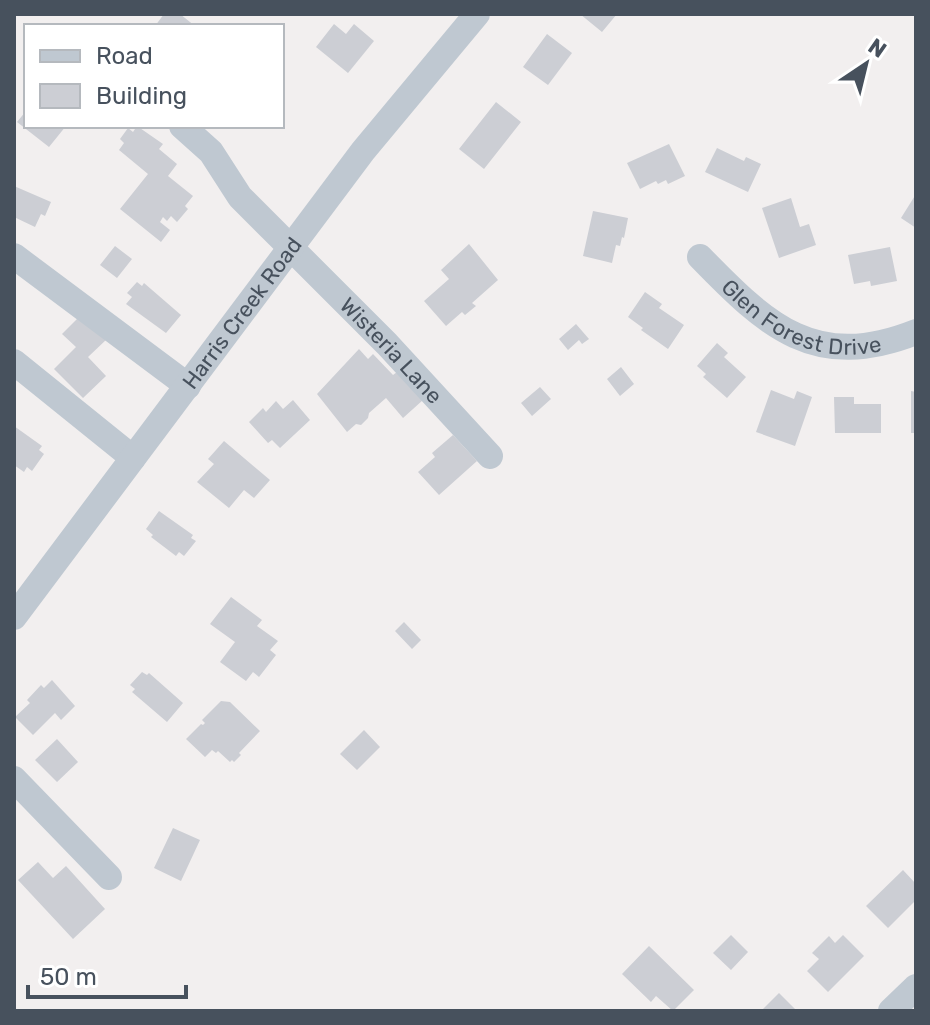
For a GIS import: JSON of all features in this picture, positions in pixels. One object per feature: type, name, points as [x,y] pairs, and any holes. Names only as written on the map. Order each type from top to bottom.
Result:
[{"type":"street","name":"Harris Creek Road","points":[[14,617],[363,151],[477,14]]},
{"type":"street","name":"Wisteria Lane","points":[[184,128],[211,152],[240,197],[292,247],[490,456]]},
{"type":"street","points":[[14,256],[188,386]]},
{"type":"street","name":"Glen Forest Drive","points":[[700,257],[763,318],[793,336],[836,347],[888,343],[916,332]]},
{"type":"street","points":[[14,362],[133,458]]},
{"type":"street","points":[[14,779],[109,877]]},
{"type":"street","points":[[891,1011],[916,987]]},
{"type":"building","points":[[164,14],[180,14],[192,24],[156,24]]},
{"type":"building","points":[[580,14],[617,14],[602,32]]},
{"type":"building","points":[[334,24],[346,34],[354,24],[374,41],[348,73],[316,47]]},
{"type":"building","points":[[547,34],[572,53],[548,85],[523,67]]},
{"type":"building","points":[[496,102],[521,122],[484,169],[459,149]]},
{"type":"building","points":[[24,113],[24,127],[17,122]]},
{"type":"building","points":[[25,128],[64,128],[49,147]]},
{"type":"building","points":[[128,128],[133,132],[140,128],[163,144],[159,149],[177,164],[168,176],[193,196],[185,206],[188,209],[177,222],[171,216],[167,221],[163,217],[160,222],[170,230],[161,242],[120,209],[148,174],[119,150],[124,143],[120,139]]},
{"type":"building","points":[[669,144],[685,176],[668,184],[666,180],[658,184],[656,181],[640,189],[627,163]]},
{"type":"building","points":[[717,148],[744,161],[746,157],[761,164],[748,192],[705,172]]},
{"type":"building","points":[[14,186],[51,202],[45,216],[41,214],[35,227],[14,217]]},
{"type":"building","points":[[916,194],[916,228],[901,218]]},
{"type":"building","points":[[791,198],[800,227],[809,224],[816,245],[779,258],[762,208]]},
{"type":"building","points":[[593,211],[628,218],[624,238],[620,246],[616,245],[612,263],[583,256]]},
{"type":"building","points":[[469,244],[498,280],[472,303],[476,306],[465,315],[462,312],[446,326],[424,301],[449,279],[441,270]]},
{"type":"building","points":[[115,246],[132,259],[117,278],[100,265]]},
{"type":"building","points":[[890,247],[897,281],[871,286],[870,281],[854,284],[848,255]]},
{"type":"building","points":[[137,282],[142,286],[144,283],[181,315],[166,333],[126,304],[132,297],[127,293]]},
{"type":"building","points":[[645,292],[662,304],[659,308],[684,325],[668,349],[628,317]]},
{"type":"building","points":[[82,314],[107,339],[88,357],[106,376],[83,398],[54,369],[76,347],[62,334]]},
{"type":"building","points":[[576,324],[589,339],[582,344],[579,340],[568,350],[559,339]]},
{"type":"building","points":[[717,343],[728,353],[724,357],[746,377],[727,398],[703,377],[706,374],[697,366]]},
{"type":"building","points":[[359,349],[368,359],[373,354],[393,375],[397,372],[423,400],[403,418],[386,398],[361,425],[356,424],[347,432],[317,394]]},
{"type":"building","points":[[621,367],[634,384],[620,396],[607,379]]},
{"type":"building","points":[[540,387],[551,399],[532,416],[521,403]]},
{"type":"building","points":[[771,390],[794,399],[797,391],[812,397],[795,446],[756,432]]},
{"type":"building","points":[[911,391],[916,392],[916,433],[911,433]]},
{"type":"building","points":[[834,397],[854,397],[854,404],[881,404],[881,433],[835,433]]},
{"type":"building","points":[[293,400],[310,420],[280,448],[272,440],[268,443],[249,422],[263,408],[266,412],[276,401],[283,409]]},
{"type":"building","points":[[14,426],[42,446],[39,450],[44,454],[32,471],[27,467],[24,472],[14,465]]},
{"type":"building","points":[[453,435],[477,461],[439,495],[418,472],[435,457],[432,453]]},
{"type":"building","points":[[224,441],[270,480],[254,498],[244,490],[229,508],[197,482],[214,464],[208,459]]},
{"type":"building","points":[[159,511],[193,535],[191,538],[196,541],[184,556],[179,552],[176,556],[151,537],[153,535],[146,529]]},
{"type":"building","points":[[231,597],[262,620],[257,626],[278,641],[270,650],[276,655],[259,677],[253,672],[246,681],[220,662],[235,642],[210,624]]},
{"type":"building","points":[[404,622],[421,640],[412,649],[395,631]]},
{"type":"building","points":[[142,672],[149,673],[183,703],[167,722],[132,692],[135,689],[130,685]]},
{"type":"building","points":[[52,680],[75,706],[61,720],[55,713],[33,735],[15,717],[30,703],[27,700],[41,685],[44,688]]},
{"type":"building","points":[[221,701],[230,702],[260,731],[234,762],[218,751],[212,750],[205,757],[186,739],[205,723],[202,720]]},
{"type":"building","points":[[364,730],[380,747],[357,770],[340,754]]},
{"type":"building","points":[[57,739],[78,762],[57,782],[35,760]]},
{"type":"building","points":[[173,828],[200,840],[181,881],[154,868]]},
{"type":"building","points":[[38,862],[53,878],[66,866],[105,909],[73,939],[18,880]]},
{"type":"building","points":[[903,870],[916,884],[916,900],[888,928],[866,906]]},
{"type":"building","points":[[731,935],[748,952],[731,970],[713,953]]},
{"type":"building","points":[[843,935],[864,956],[828,992],[807,971],[819,959],[812,953],[829,936],[835,943]]},
{"type":"building","points":[[649,946],[694,990],[673,1011],[656,996],[651,1002],[622,974]]},
{"type":"building","points":[[779,993],[797,1011],[761,1011]]}]
